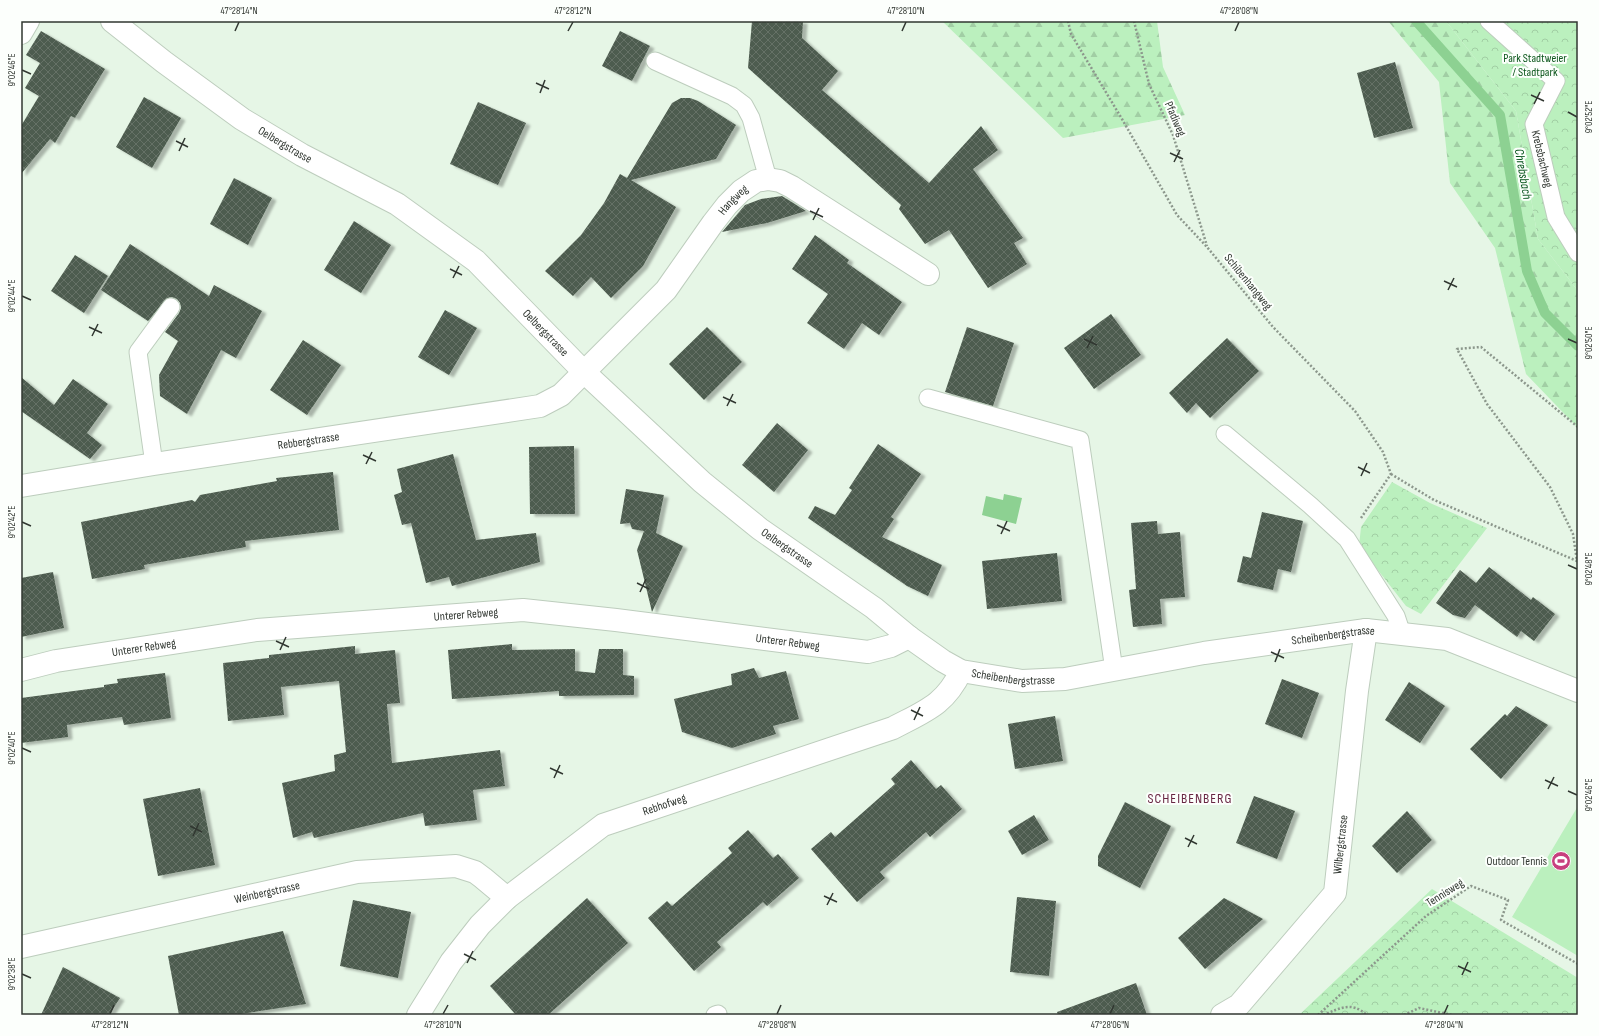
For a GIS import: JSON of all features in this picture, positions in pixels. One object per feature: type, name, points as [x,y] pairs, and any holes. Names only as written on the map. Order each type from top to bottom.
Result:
[{"type":"street","points":[[21,33],[28,21]]},
{"type":"street","name":"Oelbergstrasse","points":[[112,21],[164,62],[242,119],[302,155],[396,204],[476,262],[584,372],[708,487],[760,529],[874,608],[909,637],[943,661],[961,671]]},
{"type":"street","points":[[768,179],[780,181],[792,187],[928,274]]},
{"type":"street","name":"Hangweg","points":[[584,372],[666,290],[727,205],[741,190],[756,181],[768,179]]},
{"type":"street","name":"Rebbergstrasse","points":[[21,486],[154,464],[540,406],[561,395],[584,372]]},
{"type":"street","name":"Unterer Rebweg","points":[[21,670],[56,661],[257,630],[523,610],[616,620],[868,652],[891,646],[909,637]]},
{"type":"street","name":"Scheibenbergstrasse","points":[[961,671],[1022,681],[1065,679],[1204,653],[1366,630],[1447,639],[1578,691]]},
{"type":"street","name":"Wilbergstrasse","points":[[1222,1015],[1239,1005],[1335,893],[1357,691],[1366,630]]},
{"type":"street","name":"Rebhofweg","points":[[418,1015],[451,962],[480,925],[507,898],[603,825],[893,728],[926,711],[943,699],[956,683],[961,671]]},
{"type":"street","name":"Weinbergstrasse","points":[[21,947],[357,872],[456,866],[479,875],[507,898]]},
{"type":"lane","name":"Krebsbachweg","points":[[1489,21],[1556,81],[1534,124],[1556,217],[1578,253]]},
{"type":"lane","points":[[655,61],[732,96],[744,105],[751,118],[768,179]]},
{"type":"lane","points":[[154,464],[138,352],[171,308]]},
{"type":"lane","points":[[928,398],[1080,440],[1114,670]]},
{"type":"lane","points":[[1225,434],[1310,504],[1346,539],[1396,616],[1402,634]]},
{"type":"path","name":"Schibenhangweg","points":[[1068,21],[1071,34],[1177,215],[1207,247],[1272,327],[1356,411],[1383,452],[1391,474]]},
{"type":"path","name":"Pfadiweg","points":[[1134,21],[1149,84],[1173,134],[1207,247]]},
{"type":"path","points":[[1346,539],[1391,474],[1434,500],[1577,561],[1573,534],[1550,487],[1487,404],[1457,349],[1481,347],[1578,427]]},
{"type":"path","name":"Tennisweg","points":[[1318,1015],[1426,916],[1471,886],[1508,900],[1500,920],[1578,964]]},
{"type":"path","points":[[1323,1015],[1344,1006],[1359,1008],[1367,1015]]},
{"type":"path","points":[[1404,1015],[1418,1008],[1452,1015]]},
{"type":"green space","points":[[942,21],[1157,21],[1163,67],[1185,115],[1063,138]]},
{"type":"green space","points":[[1388,21],[1446,21],[1516,111],[1538,239],[1578,291],[1578,428],[1526,374],[1495,248],[1450,183],[1439,82]]},
{"type":"green space","name":"Park Stadtweier / Stadtpark","points":[[1446,21],[1578,21],[1578,291],[1538,239],[1516,111]]},
{"type":"green space","points":[[1392,482],[1430,503],[1487,528],[1421,614],[1406,606],[1359,546],[1361,527]]},
{"type":"green space","name":"Outdoor Tennis","points":[[1578,806],[1578,956],[1512,917]]},
{"type":"green space","points":[[1432,889],[1578,978],[1578,997],[1570,1015],[1299,1015]]},
{"type":"green space","points":[[1578,997],[1578,1015],[1570,1015]]},
{"type":"shaded area","points":[[1004,494],[1022,498],[1016,524],[982,515],[986,496],[1003,500]]},
{"type":"building","points":[[752,21],[803,21],[802,38],[838,71],[822,90],[929,183],[981,126],[998,150],[973,169],[1023,238],[1014,243],[1027,264],[988,288],[949,230],[925,244],[899,209],[901,205],[748,68]]},
{"type":"building","points":[[41,31],[105,69],[75,118],[71,116],[55,143],[50,139],[21,174],[21,126],[39,96],[25,88],[40,63],[26,55]]},
{"type":"building","points":[[620,31],[650,46],[632,81],[602,66]]},
{"type":"building","points":[[1395,62],[1413,128],[1374,138],[1357,73]]},
{"type":"building","points":[[144,97],[181,118],[152,168],[116,147]]},
{"type":"building","points":[[681,98],[690,98],[698,101],[736,125],[716,159],[631,180],[676,207],[643,266],[611,298],[591,277],[573,296],[545,271],[581,235],[604,203],[620,174],[627,178],[672,103]]},
{"type":"building","points":[[478,102],[526,123],[498,185],[450,164]]},
{"type":"building","points":[[234,178],[272,198],[248,245],[210,224]]},
{"type":"building","points":[[782,196],[806,211],[767,223],[722,232],[745,205],[761,199]]},
{"type":"building","points":[[354,221],[391,245],[361,293],[324,270]]},
{"type":"building","points":[[815,235],[849,260],[847,263],[902,302],[879,335],[862,323],[844,349],[807,323],[828,294],[792,269]]},
{"type":"building","points":[[130,244],[209,296],[214,285],[262,311],[236,358],[221,350],[187,414],[160,396],[159,375],[178,341],[165,332],[179,313],[181,308],[180,303],[177,299],[172,297],[167,298],[148,321],[101,290]]},
{"type":"building","points":[[75,255],[108,276],[84,313],[51,291]]},
{"type":"building","points":[[445,310],[477,328],[449,375],[418,357]]},
{"type":"building","points":[[1111,314],[1141,355],[1094,389],[1064,348]]},
{"type":"building","points":[[707,327],[742,362],[704,400],[669,364]]},
{"type":"building","points":[[967,327],[1014,343],[993,406],[945,392]]},
{"type":"building","points":[[1227,338],[1259,371],[1210,418],[1196,403],[1187,413],[1169,393]]},
{"type":"building","points":[[303,340],[341,365],[307,415],[270,390]]},
{"type":"building","points":[[21,377],[54,405],[73,379],[108,404],[87,433],[102,445],[90,459],[21,411]]},
{"type":"building","points":[[777,423],[808,450],[774,492],[742,465]]},
{"type":"building","points":[[878,444],[921,474],[891,517],[894,519],[882,537],[942,565],[928,596],[907,586],[808,518],[815,506],[835,515],[852,490],[849,488]]},
{"type":"building","points":[[574,446],[575,514],[530,514],[529,447]]},
{"type":"building","points":[[453,454],[476,540],[536,533],[540,562],[452,586],[449,577],[426,583],[411,523],[402,525],[394,495],[402,492],[397,469]]},
{"type":"building","points":[[333,472],[339,530],[245,541],[246,547],[144,565],[145,569],[92,579],[81,522],[192,500],[195,502],[200,495],[277,481],[276,478]]},
{"type":"building","points":[[626,489],[664,495],[656,533],[683,546],[652,612],[637,550],[644,531],[632,529],[630,523],[620,524]]},
{"type":"building","points":[[1262,512],[1303,521],[1291,572],[1278,569],[1273,590],[1237,582],[1243,556],[1251,558]]},
{"type":"building","points":[[1157,521],[1158,534],[1180,532],[1185,597],[1160,599],[1162,624],[1133,627],[1129,590],[1136,589],[1131,523]]},
{"type":"building","points":[[1057,553],[1062,601],[987,609],[982,561]]},
{"type":"building","points":[[1489,567],[1531,600],[1533,597],[1555,614],[1534,641],[1521,631],[1517,637],[1475,605],[1465,618],[1453,615],[1436,603],[1460,570],[1476,583]]},
{"type":"building","points":[[53,572],[64,628],[21,637],[21,578]]},
{"type":"building","points":[[512,644],[512,650],[575,649],[575,671],[595,673],[599,649],[623,649],[623,675],[634,676],[634,695],[559,696],[559,691],[452,699],[448,650]]},
{"type":"building","points":[[355,646],[355,654],[395,650],[400,703],[387,704],[392,763],[500,750],[505,786],[473,790],[477,820],[425,826],[423,813],[314,838],[312,832],[293,838],[282,783],[335,771],[334,755],[346,752],[339,681],[281,687],[284,715],[228,721],[223,663],[269,658],[269,655]]},
{"type":"building","points":[[754,668],[759,678],[786,671],[799,719],[773,726],[776,734],[732,748],[682,732],[674,699],[732,685],[731,674]]},
{"type":"building","points":[[165,673],[171,718],[124,725],[122,717],[67,725],[68,737],[21,743],[21,698],[104,687],[104,685],[118,683],[117,679]]},
{"type":"building","points":[[1282,679],[1319,693],[1302,738],[1265,724]]},
{"type":"building","points":[[1409,682],[1445,706],[1420,743],[1385,720]]},
{"type":"building","points":[[1516,706],[1548,725],[1501,779],[1470,749],[1505,714],[1507,716]]},
{"type":"building","points":[[1055,716],[1063,761],[1015,769],[1008,724]]},
{"type":"building","points":[[911,760],[936,789],[941,785],[962,809],[930,837],[926,832],[880,872],[885,878],[857,902],[811,849],[831,832],[835,837],[895,784],[891,779]]},
{"type":"building","points":[[200,788],[215,865],[158,876],[143,799]]},
{"type":"building","points":[[1254,796],[1295,811],[1277,859],[1236,843]]},
{"type":"building","points":[[1125,802],[1171,826],[1140,888],[1098,866],[1098,856]]},
{"type":"building","points":[[1407,811],[1432,840],[1397,873],[1372,846]]},
{"type":"building","points":[[1034,815],[1049,840],[1022,855],[1008,831]]},
{"type":"building","points":[[748,830],[773,858],[778,854],[799,878],[767,906],[763,902],[717,942],[721,947],[694,971],[648,918],[667,901],[672,906],[732,853],[728,848]]},
{"type":"building","points":[[1017,897],[1056,901],[1049,976],[1010,972]]},
{"type":"building","points":[[587,898],[628,943],[548,1015],[516,1015],[490,986]]},
{"type":"building","points":[[1224,898],[1263,919],[1205,969],[1178,938]]},
{"type":"building","points":[[353,900],[411,912],[398,978],[340,966]]},
{"type":"building","points":[[283,931],[306,1004],[234,1015],[179,1015],[168,956]]},
{"type":"building","points":[[63,967],[120,998],[109,1015],[41,1015]]},
{"type":"building","points":[[1136,983],[1147,1015],[1058,1015],[1057,1012]]},
{"type":"waterway","name":"Chrebsbach","points":[[1416,21],[1500,115],[1527,271],[1545,313],[1578,346]]},
{"type":"place","name":"Outdoor Tennis","points":[[1561,861]]},
{"type":"district","name":"SCHEIBENBERG","points":[[1190,798]]}]
